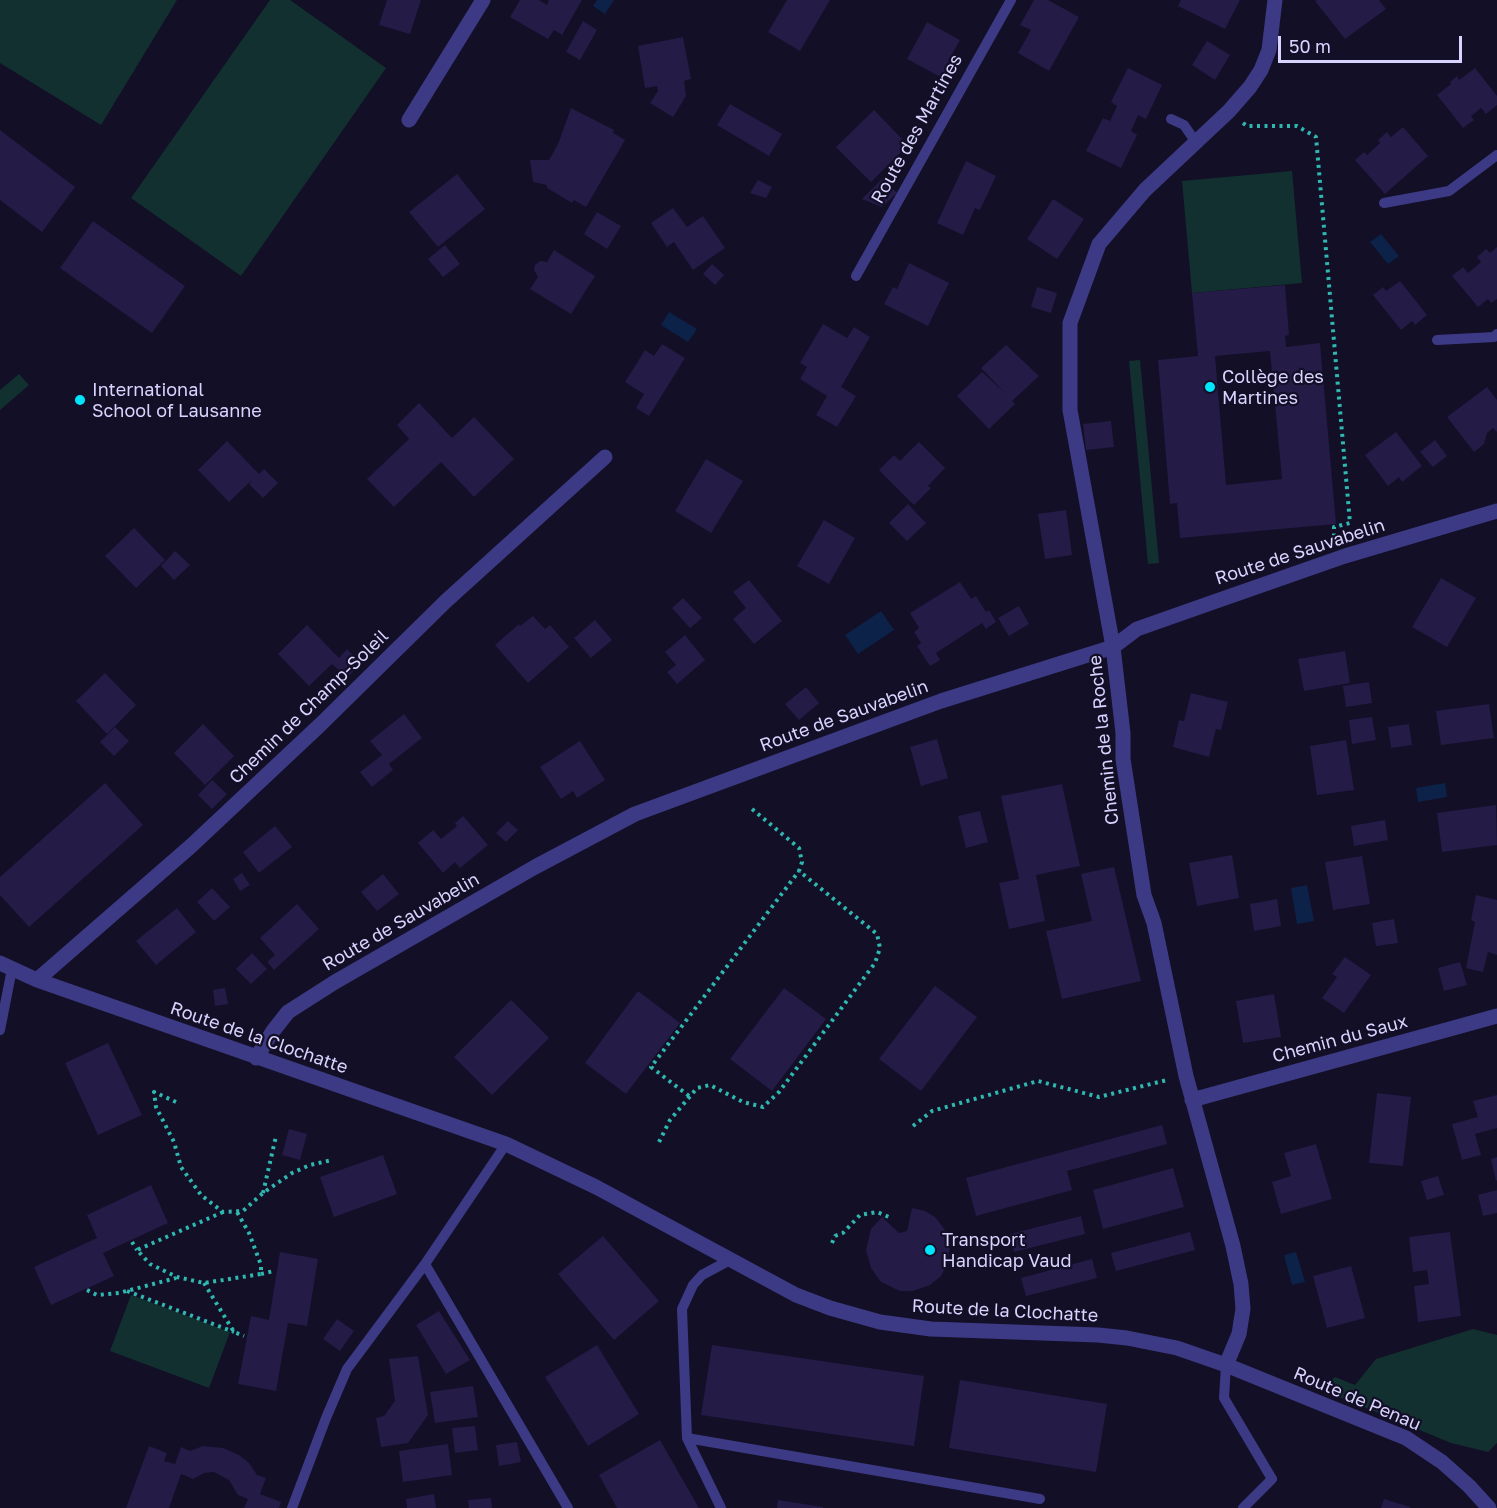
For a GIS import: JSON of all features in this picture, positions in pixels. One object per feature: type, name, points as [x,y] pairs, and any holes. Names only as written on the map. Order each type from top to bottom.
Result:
[{"type":"street","points":[[409,120],[483,0]]},
{"type":"street","points":[[1195,141],[1229,111],[1261,70],[1269,50],[1275,0]]},
{"type":"street","name":"Chemin de la Roche","points":[[1195,141],[1145,190],[1099,244],[1070,323],[1071,410],[1113,647],[1123,733],[1123,759],[1144,895],[1154,923],[1186,1076],[1233,1246],[1241,1284],[1243,1309],[1239,1334],[1226,1365]]},
{"type":"street","name":"Chemin de Champ-Soleil","points":[[38,980],[191,846],[446,601],[605,457]]},
{"type":"street","name":"Route de Sauvabelin","points":[[256,1058],[283,1017],[297,1006],[535,867],[635,814],[941,701],[1113,647],[1137,630],[1205,605],[1345,556],[1497,511]]},
{"type":"street","name":"Route de la Clochatte","points":[[6,966],[38,980],[256,1058],[506,1144],[596,1187],[796,1296],[830,1308],[880,1322],[931,1329],[1127,1338],[1177,1348],[1226,1365]]},
{"type":"street","name":"Chemin du Saux","points":[[1192,1100],[1497,1016]]},
{"type":"street","name":"Route de Penau","points":[[1226,1365],[1406,1438],[1442,1462],[1489,1508]]},
{"type":"lane","name":"Route des Martines","points":[[856,276],[1011,0]]},
{"type":"lane","points":[[1171,119],[1184,125],[1195,141]]},
{"type":"lane","points":[[1384,203],[1449,191],[1497,155]]},
{"type":"lane","points":[[1437,340],[1494,337],[1497,334]]},
{"type":"lane","points":[[0,1030],[6,966]]},
{"type":"lane","points":[[292,1508],[347,1369],[425,1264],[506,1144]]},
{"type":"lane","points":[[721,1508],[687,1438],[682,1309],[693,1285],[702,1275],[730,1260]]},
{"type":"lane","points":[[425,1264],[568,1508]]},
{"type":"lane","points":[[1226,1365],[1224,1398],[1272,1479],[1243,1508]]},
{"type":"lane","points":[[687,1438],[1040,1499]]},
{"type":"path","points":[[1229,111],[1247,126],[1297,126],[1316,137],[1350,523],[1334,527],[1335,543]]},
{"type":"path","points":[[689,1096],[651,1067],[799,871],[802,862],[799,848],[752,809]]},
{"type":"path","points":[[659,1142],[670,1120],[697,1088],[710,1085],[743,1102],[763,1107],[779,1092],[875,963],[880,948],[877,934],[799,871]]},
{"type":"path","points":[[913,1126],[932,1111],[1038,1081],[1098,1097],[1186,1076]]},
{"type":"path","points":[[176,1102],[154,1092],[156,1107],[174,1142],[181,1167],[201,1195],[223,1212]]},
{"type":"path","points":[[263,1193],[276,1136]]},
{"type":"path","points":[[137,1250],[223,1212],[243,1211],[263,1193],[292,1173],[310,1165],[332,1160]]},
{"type":"path","points":[[237,1212],[249,1233],[261,1265],[261,1274]]},
{"type":"path","points":[[832,1243],[835,1236],[843,1233],[860,1215],[877,1212],[889,1217]]},
{"type":"path","points":[[132,1242],[150,1264],[177,1277],[204,1283],[274,1271]]},
{"type":"path","points":[[87,1290],[97,1296],[127,1291],[177,1277]]},
{"type":"path","points":[[204,1283],[234,1332]]},
{"type":"path","points":[[127,1291],[244,1336]]},
{"type":"green space","points":[[0,0],[177,0],[101,125],[0,63]]},
{"type":"green space","points":[[270,0],[290,0],[386,68],[241,276],[131,198]]},
{"type":"green space","points":[[1292,171],[1302,283],[1192,293],[1182,181]]},
{"type":"green space","points":[[1140,360],[1159,563],[1148,564],[1129,361]]},
{"type":"green space","points":[[19,374],[29,385],[0,410],[0,390]]},
{"type":"green space","points":[[131,1295],[230,1332],[209,1388],[110,1351]]},
{"type":"green space","points":[[1473,1329],[1497,1335],[1497,1443],[1488,1452],[1451,1443],[1320,1389],[1335,1377],[1355,1385],[1376,1359]]},
{"type":"water","points":[[597,0],[614,0],[605,14],[593,6]]},
{"type":"water","points":[[1381,234],[1399,256],[1388,264],[1370,242]]},
{"type":"water","points":[[669,312],[697,329],[688,342],[661,325]]},
{"type":"water","points":[[881,611],[894,630],[858,654],[845,635]]},
{"type":"water","points":[[1445,783],[1447,797],[1418,802],[1416,788]]},
{"type":"water","points":[[1307,885],[1314,921],[1297,924],[1291,888]]},
{"type":"water","points":[[1296,1252],[1305,1282],[1292,1285],[1284,1255]]},
{"type":"building","points":[[387,0],[421,0],[410,34],[379,25]]},
{"type":"building","points":[[520,0],[539,0],[547,5],[549,0],[582,0],[562,35],[554,30],[548,39],[510,17]]},
{"type":"building","points":[[787,0],[830,0],[800,51],[768,32]]},
{"type":"building","points":[[1034,0],[1048,0],[1079,17],[1049,71],[1018,53],[1031,30],[1020,25]]},
{"type":"building","points":[[1181,0],[1240,0],[1225,29],[1178,6]]},
{"type":"building","points":[[1379,0],[1386,9],[1345,39],[1315,1]]},
{"type":"building","points":[[583,21],[597,30],[580,60],[566,52]]},
{"type":"building","points":[[927,22],[960,40],[948,61],[952,64],[944,79],[907,59]]},
{"type":"building","points":[[683,37],[691,79],[684,81],[686,96],[673,117],[650,103],[658,91],[657,86],[645,88],[638,46]]},
{"type":"building","points":[[1207,41],[1230,55],[1215,80],[1192,65]]},
{"type":"building","points":[[1128,68],[1162,85],[1146,119],[1138,115],[1131,131],[1137,135],[1121,168],[1086,151],[1103,118],[1110,121],[1117,106],[1111,102]]},
{"type":"building","points":[[1475,68],[1497,96],[1497,105],[1486,114],[1481,108],[1471,116],[1474,120],[1463,128],[1437,95],[1457,76],[1459,80]]},
{"type":"building","points":[[730,104],[782,134],[769,156],[717,125]]},
{"type":"building","points":[[571,108],[614,130],[613,133],[625,140],[586,207],[574,200],[572,203],[547,188],[547,185],[533,182],[530,160],[549,160],[558,144]]},
{"type":"building","points":[[874,110],[908,145],[871,182],[836,147]]},
{"type":"building","points":[[1403,127],[1428,156],[1385,194],[1355,160],[1364,152],[1367,155],[1380,143],[1378,140],[1387,132],[1391,137]]},
{"type":"building","points":[[0,130],[75,187],[42,232],[0,200]]},
{"type":"building","points":[[966,161],[996,176],[980,210],[975,208],[963,235],[937,223]]},
{"type":"building","points":[[457,174],[485,209],[438,247],[409,212]]},
{"type":"building","points":[[883,178],[897,193],[882,207],[862,199]]},
{"type":"building","points":[[758,180],[772,187],[766,198],[750,193]]},
{"type":"building","points":[[1053,199],[1084,219],[1057,259],[1027,239]]},
{"type":"building","points":[[673,208],[687,227],[703,216],[725,248],[693,270],[674,242],[667,247],[651,223]]},
{"type":"building","points":[[597,212],[621,226],[607,249],[584,234]]},
{"type":"building","points":[[93,221],[185,286],[152,333],[60,268]]},
{"type":"building","points":[[445,245],[460,264],[443,277],[428,259]]},
{"type":"building","points":[[1497,247],[1497,299],[1491,303],[1488,299],[1478,307],[1452,276],[1463,267],[1468,273],[1481,262],[1477,257],[1486,249],[1490,253]]},
{"type":"building","points":[[554,250],[595,276],[571,314],[530,289],[538,277],[534,270],[535,265],[540,261],[547,262]]},
{"type":"building","points":[[909,263],[949,283],[928,326],[884,304],[893,287],[897,289]]},
{"type":"building","points":[[712,264],[724,275],[715,285],[703,274]]},
{"type":"building","points":[[1400,281],[1427,315],[1415,325],[1412,321],[1401,330],[1373,295],[1383,287],[1386,291]]},
{"type":"building","points":[[1285,285],[1289,335],[1285,336],[1286,347],[1320,343],[1336,524],[1180,538],[1177,503],[1170,504],[1158,360],[1198,356],[1192,293]],"holes":[[[1270,351],[1282,479],[1226,485],[1215,356]]]},
{"type":"building","points":[[1037,287],[1057,293],[1051,313],[1031,307]]},
{"type":"building","points":[[823,324],[847,338],[854,327],[870,337],[841,387],[856,396],[837,427],[816,415],[827,396],[800,379],[807,367],[800,363]]},
{"type":"building","points":[[662,344],[685,358],[649,416],[636,408],[644,394],[625,382],[645,350],[654,356]]},
{"type":"building","points":[[1006,345],[1039,376],[1012,401],[1015,404],[989,429],[957,396],[982,372],[1004,392],[981,368]]},
{"type":"building","points":[[1487,387],[1497,400],[1497,432],[1493,428],[1487,433],[1484,444],[1474,452],[1447,417]]},
{"type":"building","points":[[419,403],[452,438],[474,417],[514,459],[474,497],[441,462],[394,507],[367,479],[409,439],[397,425]]},
{"type":"building","points":[[1111,421],[1114,447],[1086,450],[1083,424]]},
{"type":"building","points":[[1396,432],[1422,466],[1402,482],[1399,477],[1388,486],[1365,455]]},
{"type":"building","points":[[1435,440],[1447,456],[1433,467],[1420,452]]},
{"type":"building","points":[[227,441],[259,474],[264,469],[278,483],[263,498],[249,484],[253,479],[229,502],[198,470]]},
{"type":"building","points":[[919,442],[945,468],[928,486],[931,488],[914,505],[879,470],[894,455],[900,461]]},
{"type":"building","points":[[706,459],[743,481],[711,533],[675,511]]},
{"type":"building","points":[[908,504],[926,523],[907,541],[889,523]]},
{"type":"building","points":[[1066,510],[1072,555],[1045,559],[1038,514]]},
{"type":"building","points":[[824,520],[855,538],[829,584],[797,566]]},
{"type":"building","points":[[134,528],[165,560],[136,588],[105,556]]},
{"type":"building","points":[[175,551],[190,565],[174,580],[161,566]]},
{"type":"building","points":[[1441,578],[1476,598],[1447,647],[1412,627]]},
{"type":"building","points":[[749,580],[782,621],[754,644],[733,619],[746,608],[733,592]]},
{"type":"building","points":[[960,582],[971,599],[976,596],[986,612],[989,610],[996,622],[986,629],[982,623],[936,653],[940,660],[930,666],[917,646],[921,643],[914,632],[919,628],[910,613]]},
{"type":"building","points":[[683,598],[702,618],[690,628],[672,608]]},
{"type":"building","points":[[1019,606],[1029,624],[1009,636],[998,618]]},
{"type":"building","points":[[533,616],[545,629],[550,625],[569,647],[528,683],[495,645],[519,624],[520,626]]},
{"type":"building","points":[[595,620],[612,640],[591,658],[574,638]]},
{"type":"building","points":[[307,625],[339,658],[347,649],[361,663],[347,678],[332,664],[309,686],[278,654]]},
{"type":"building","points":[[685,635],[705,660],[677,684],[667,672],[676,665],[665,652]]},
{"type":"building","points":[[1345,651],[1350,683],[1304,691],[1298,659]]},
{"type":"building","points":[[105,673],[136,705],[107,734],[76,701]]},
{"type":"building","points":[[1369,682],[1372,703],[1346,707],[1343,686]]},
{"type":"building","points":[[806,687],[819,703],[799,720],[785,704]]},
{"type":"building","points":[[1191,693],[1228,702],[1221,730],[1216,729],[1209,757],[1173,747],[1179,720],[1184,721]]},
{"type":"building","points":[[1489,704],[1494,738],[1441,745],[1436,711]]},
{"type":"building","points":[[404,714],[422,738],[389,764],[393,770],[372,787],[360,772],[382,755],[370,741]]},
{"type":"building","points":[[1372,717],[1376,740],[1352,744],[1349,720]]},
{"type":"building","points":[[203,724],[234,756],[205,785],[174,753]]},
{"type":"building","points":[[1409,724],[1412,745],[1391,748],[1388,727]]},
{"type":"building","points":[[115,727],[129,741],[114,756],[100,742]]},
{"type":"building","points":[[937,739],[948,778],[921,786],[910,747]]},
{"type":"building","points":[[1346,740],[1354,790],[1317,795],[1310,746]]},
{"type":"building","points":[[580,741],[605,780],[577,798],[573,791],[561,799],[540,767]]},
{"type":"building","points":[[212,780],[227,794],[212,809],[198,795]]},
{"type":"building","points":[[105,783],[143,825],[29,927],[0,895],[0,877]]},
{"type":"building","points":[[1062,784],[1080,866],[1036,875],[1045,921],[1009,929],[999,883],[1019,879],[1001,796]]},
{"type":"building","points":[[1496,805],[1497,845],[1442,852],[1437,813]]},
{"type":"building","points":[[980,811],[988,842],[966,848],[958,816]]},
{"type":"building","points":[[463,816],[488,845],[460,868],[455,862],[443,873],[418,843],[433,830],[441,839],[457,826],[455,823]]},
{"type":"building","points":[[1385,820],[1388,840],[1354,846],[1351,826]]},
{"type":"building","points":[[508,821],[518,830],[506,842],[496,833]]},
{"type":"building","points":[[275,826],[292,847],[259,873],[243,852]]},
{"type":"building","points":[[1232,855],[1239,898],[1197,906],[1189,863]]},
{"type":"building","points":[[1362,856],[1370,904],[1333,910],[1325,862]]},
{"type":"building","points":[[1114,867],[1141,981],[1062,999],[1046,931],[1092,921],[1081,874]]},
{"type":"building","points":[[242,873],[250,885],[240,891],[233,879]]},
{"type":"building","points":[[383,874],[399,894],[377,911],[361,892]]},
{"type":"building","points":[[212,888],[230,907],[214,921],[197,902]]},
{"type":"building","points":[[1476,895],[1497,900],[1497,955],[1488,952],[1483,972],[1466,968],[1475,922],[1471,920]]},
{"type":"building","points":[[1277,899],[1281,926],[1254,931],[1250,904]]},
{"type":"building","points":[[297,904],[319,929],[274,970],[267,962],[275,955],[260,938]]},
{"type":"building","points":[[177,908],[196,932],[156,965],[136,941]]},
{"type":"building","points":[[1394,919],[1398,943],[1376,946],[1372,923]]},
{"type":"building","points":[[252,953],[267,969],[251,984],[236,969]]},
{"type":"building","points":[[1345,957],[1371,975],[1344,1013],[1322,998],[1337,977],[1332,974]]},
{"type":"building","points":[[1460,962],[1467,985],[1444,991],[1438,968]]},
{"type":"building","points":[[935,986],[977,1017],[921,1091],[879,1059]]},
{"type":"building","points":[[225,988],[228,1004],[215,1006],[213,990]]},
{"type":"building","points":[[784,988],[826,1019],[772,1091],[730,1059]]},
{"type":"building","points":[[638,991],[680,1023],[626,1094],[585,1063]]},
{"type":"building","points":[[1274,994],[1281,1037],[1243,1043],[1236,1001]]},
{"type":"building","points":[[511,1000],[549,1038],[492,1095],[454,1057]]},
{"type":"building","points":[[108,1043],[142,1115],[98,1135],[65,1063]]},
{"type":"building","points":[[1377,1093],[1411,1097],[1403,1166],[1369,1163]]},
{"type":"building","points":[[1497,1095],[1497,1128],[1475,1134],[1481,1155],[1462,1160],[1452,1124],[1478,1117],[1473,1101]]},
{"type":"building","points":[[1162,1125],[1167,1144],[1067,1171],[1072,1190],[976,1216],[966,1178]]},
{"type":"building","points":[[289,1129],[307,1134],[300,1160],[282,1155]]},
{"type":"building","points":[[1316,1144],[1332,1199],[1281,1214],[1272,1182],[1291,1176],[1284,1153]]},
{"type":"building","points":[[383,1155],[397,1194],[334,1217],[320,1177]]},
{"type":"building","points":[[1497,1157],[1497,1180],[1496,1181],[1491,1159]]},
{"type":"building","points":[[1173,1168],[1184,1207],[1103,1229],[1093,1190]]},
{"type":"building","points":[[1438,1176],[1444,1195],[1427,1200],[1421,1181]]},
{"type":"building","points":[[151,1185],[168,1223],[103,1253],[114,1276],[51,1305],[34,1267],[97,1238],[87,1215]]},
{"type":"building","points":[[1497,1190],[1497,1213],[1483,1216],[1478,1195]]},
{"type":"building","points":[[912,1208],[925,1211],[935,1217],[945,1230],[950,1246],[947,1264],[941,1276],[930,1285],[913,1291],[900,1291],[881,1282],[871,1268],[866,1250],[871,1229],[882,1217],[899,1233],[907,1231]]},
{"type":"building","points":[[1081,1216],[1085,1234],[1014,1252],[1010,1234]]},
{"type":"building","points":[[1190,1232],[1195,1250],[1116,1271],[1111,1253]]},
{"type":"building","points":[[1450,1232],[1461,1316],[1418,1322],[1414,1286],[1429,1284],[1427,1270],[1413,1272],[1409,1237]]},
{"type":"building","points":[[603,1236],[659,1301],[614,1340],[558,1274]]},
{"type":"building","points":[[280,1252],[318,1259],[307,1326],[288,1323],[276,1391],[238,1384],[251,1316],[269,1320]]},
{"type":"building","points":[[1092,1259],[1097,1278],[1026,1296],[1021,1278]]},
{"type":"building","points":[[1351,1266],[1365,1318],[1327,1328],[1313,1276]]},
{"type":"building","points":[[439,1311],[470,1360],[446,1374],[416,1325]]},
{"type":"building","points":[[337,1319],[354,1331],[340,1351],[323,1339]]},
{"type":"building","points":[[597,1345],[639,1414],[588,1446],[545,1377]]},
{"type":"building","points":[[712,1345],[924,1376],[914,1446],[701,1415]]},
{"type":"building","points":[[418,1356],[428,1415],[408,1443],[381,1447],[376,1418],[384,1416],[395,1401],[389,1359]]},
{"type":"building","points":[[960,1380],[1107,1404],[1096,1472],[949,1448]]},
{"type":"building","points":[[473,1386],[478,1417],[435,1423],[430,1392]]},
{"type":"building","points":[[475,1426],[478,1450],[455,1453],[452,1428]]},
{"type":"building","points":[[660,1440],[699,1508],[617,1508],[599,1475]]},
{"type":"building","points":[[517,1442],[521,1462],[499,1466],[496,1445]]},
{"type":"building","points":[[448,1444],[452,1475],[403,1482],[399,1451]]},
{"type":"building","points":[[149,1446],[167,1453],[164,1461],[175,1464],[181,1447],[190,1451],[203,1446],[223,1448],[239,1455],[249,1463],[257,1475],[266,1478],[260,1494],[281,1502],[279,1508],[244,1508],[248,1499],[238,1495],[229,1480],[214,1472],[204,1473],[193,1479],[181,1474],[169,1508],[126,1508]]},
{"type":"building","points":[[434,1494],[436,1508],[407,1508],[406,1499]]},
{"type":"building","points":[[491,1498],[492,1508],[469,1508],[468,1500]]},
{"type":"building","points":[[1384,1499],[1410,1507],[1410,1508],[1381,1508]]},
{"type":"building","points":[[778,1500],[823,1507],[823,1508],[777,1508]]},
{"type":"place","name":"Collège des Martines","points":[[1210,387]]},
{"type":"place","name":"International School of Lausanne","points":[[80,400]]},
{"type":"place","name":"Transport Handicap Vaud","points":[[930,1250]]}]
